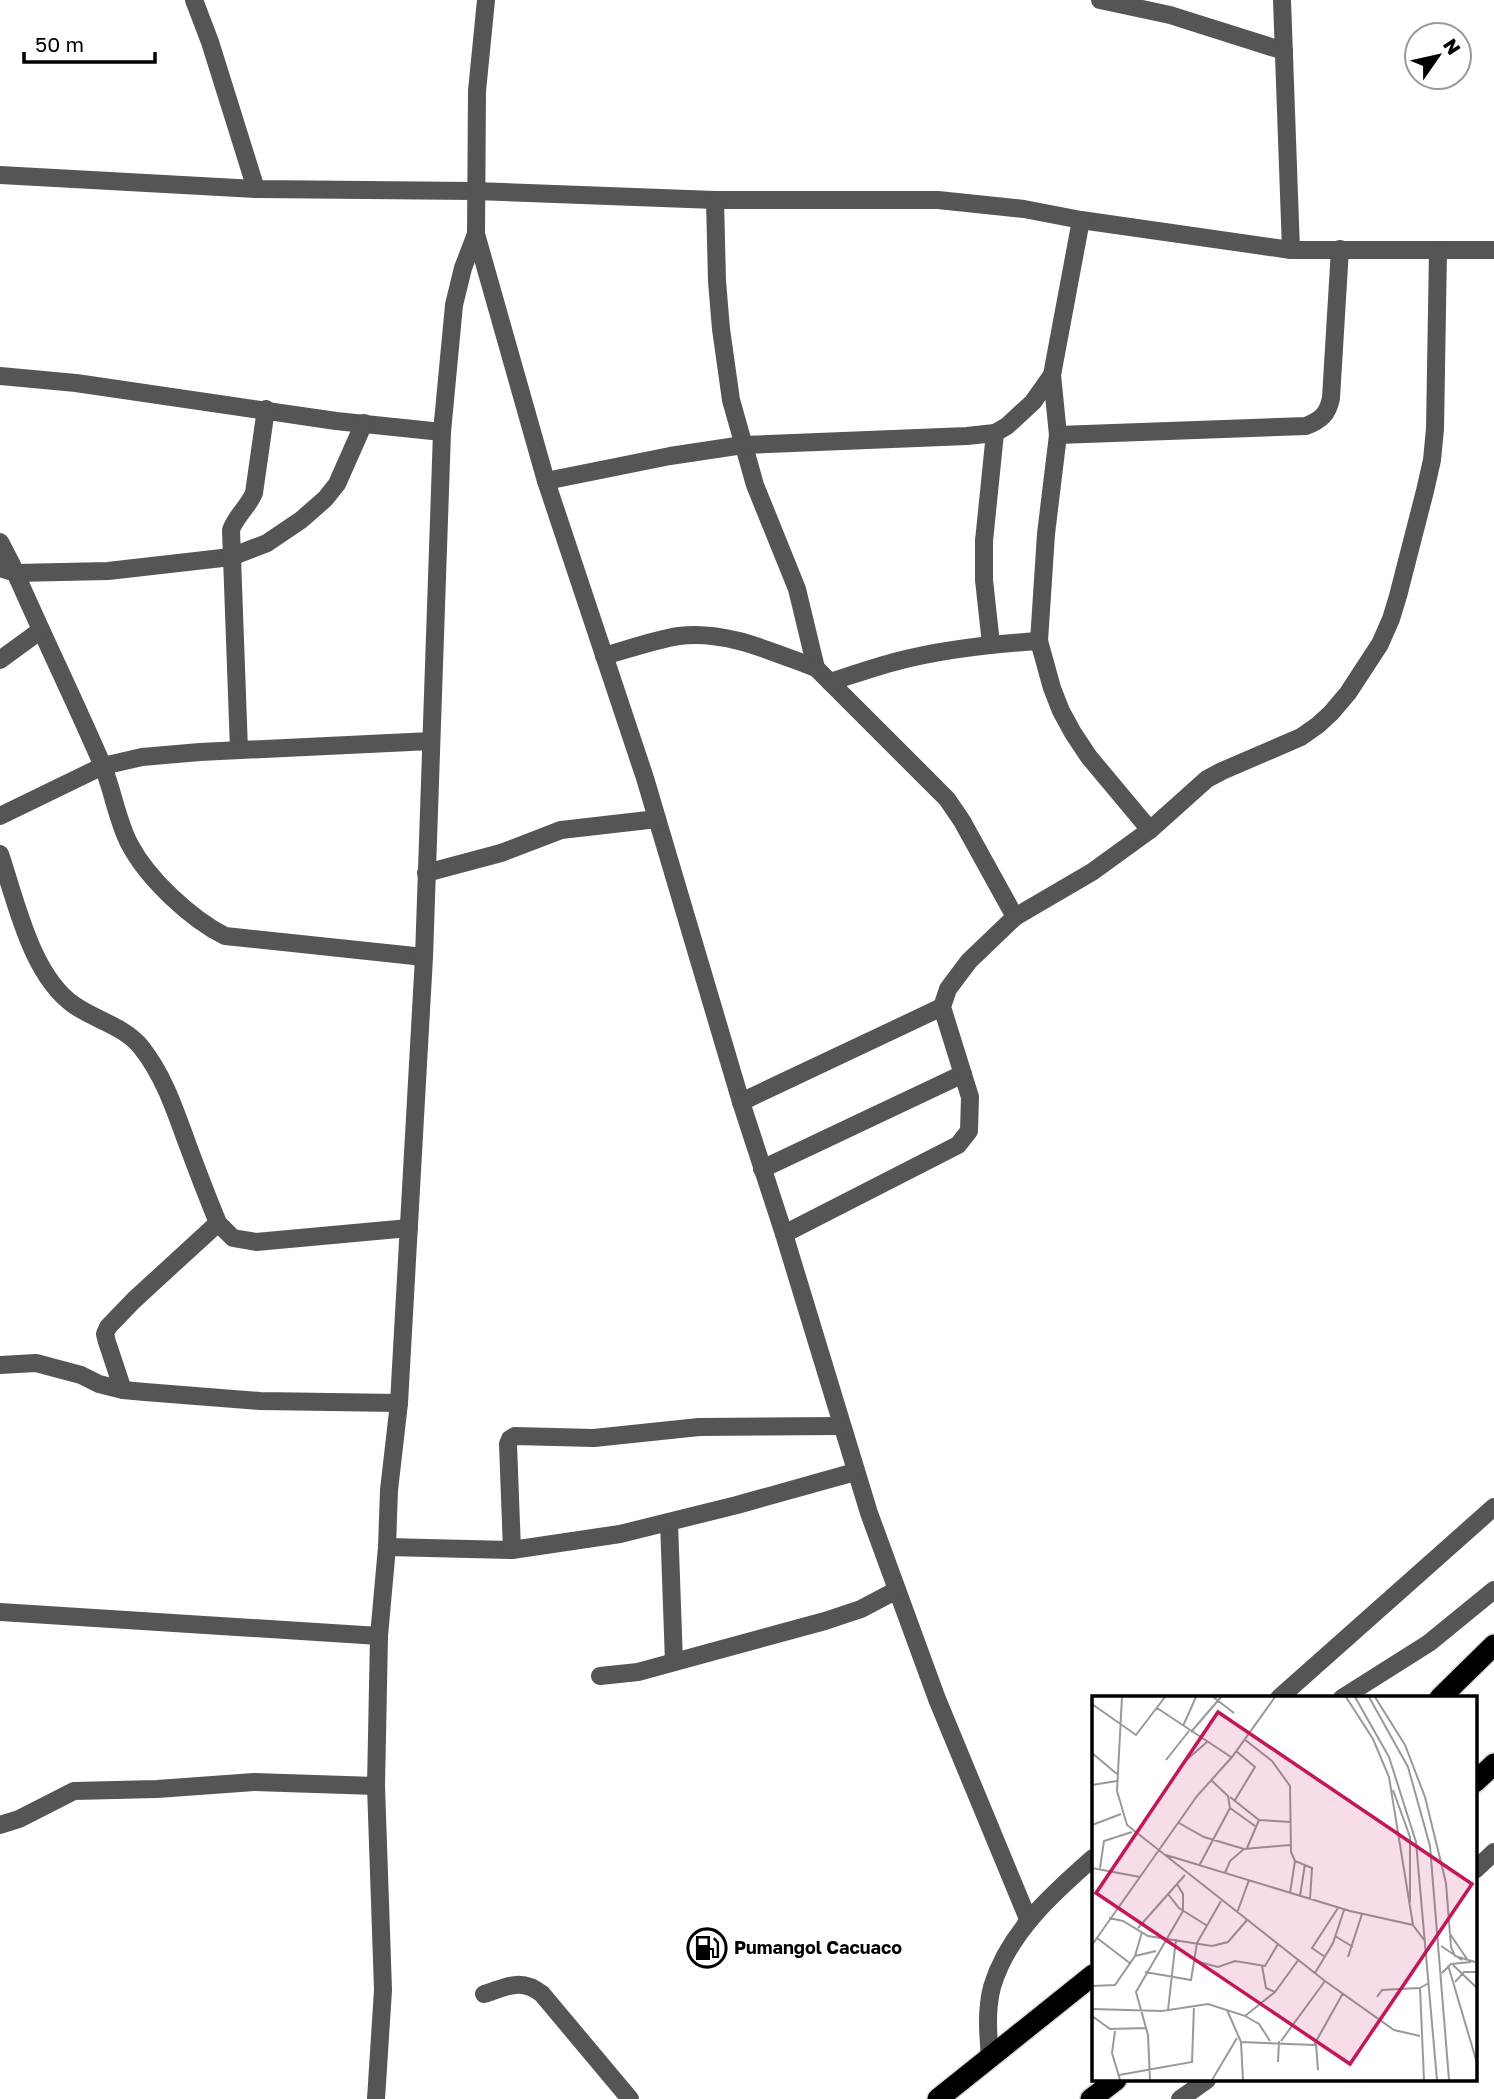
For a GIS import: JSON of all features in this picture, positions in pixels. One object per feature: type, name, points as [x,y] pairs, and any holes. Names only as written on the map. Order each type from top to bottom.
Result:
[{"type":"highway","points":[[1442,1696],[1494,1645]]},
{"type":"highway","points":[[1476,1781],[1494,1764]]},
{"type":"highway","points":[[938,2099],[1092,1976]]},
{"type":"highway","points":[[1091,2099],[1113,2082]]},
{"type":"street","points":[[194,0],[214,53],[256,189]]},
{"type":"street","points":[[486,0],[477,91],[476,234],[546,481],[657,819],[740,1102],[784,1234],[855,1472],[937,1699],[1028,1920]]},
{"type":"street","points":[[1100,0],[1157,6],[1284,51]]},
{"type":"street","points":[[1282,0],[1290,250]]},
{"type":"street","points":[[0,175],[256,189],[475,191],[715,200],[938,200],[1012,207],[1081,220],[1290,250],[1494,250]]},
{"type":"street","points":[[715,200],[717,281],[731,400],[755,485],[797,589],[816,668]]},
{"type":"street","points":[[1081,220],[1052,375],[1058,435],[1046,534],[1039,641],[1052,688],[1073,733],[1089,757],[1150,830]]},
{"type":"street","points":[[376,2099],[383,1990],[376,1786],[379,1636],[387,1547],[388,1490],[399,1403],[424,957],[442,432],[454,305],[463,268],[476,234]]},
{"type":"street","points":[[1058,435],[1306,426],[1323,418],[1331,398],[1340,249]]},
{"type":"street","points":[[784,1234],[958,1145],[970,1131],[970,1097],[942,1007],[948,989],[969,961],[1016,917],[1092,872],[1150,830],[1207,779],[1301,737],[1331,713],[1348,693],[1380,644],[1391,619],[1432,460],[1435,429],[1438,250]]},
{"type":"street","points":[[546,481],[670,456],[743,445],[995,433],[1019,416],[1052,375]]},
{"type":"street","points":[[0,376],[76,383],[442,432]]},
{"type":"street","points":[[239,750],[231,530],[254,493],[266,410]]},
{"type":"street","points":[[8,571],[108,571],[231,557],[267,543],[301,520],[325,499],[337,484],[364,423]]},
{"type":"street","points":[[991,644],[984,580],[984,541],[995,433]]},
{"type":"street","points":[[0,542],[8,571],[41,630],[103,766],[129,843],[166,891],[213,930],[225,936],[424,957]]},
{"type":"street","points":[[0,660],[41,630]]},
{"type":"street","points":[[604,656],[677,636],[694,635],[744,642],[816,668],[947,799],[1016,917]]},
{"type":"street","points":[[830,682],[898,661],[991,644],[1039,641]]},
{"type":"street","points":[[0,816],[103,766],[142,757],[430,741]]},
{"type":"street","points":[[426,873],[501,853],[561,830],[657,819]]},
{"type":"street","points":[[0,854],[31,946],[46,974],[60,995],[76,1007],[124,1031],[141,1047],[169,1093],[218,1223],[233,1238],[256,1242],[409,1228]]},
{"type":"street","points":[[740,1102],[942,1007]]},
{"type":"street","points":[[762,1169],[963,1074]]},
{"type":"street","points":[[123,1390],[107,1342],[108,1327],[218,1223]]},
{"type":"street","points":[[0,1365],[46,1365],[123,1390],[260,1401],[399,1403]]},
{"type":"street","points":[[512,1550],[508,1444],[515,1436],[594,1438],[699,1427],[841,1426]]},
{"type":"street","points":[[387,1547],[512,1550],[620,1534],[855,1472]]},
{"type":"street","points":[[1281,1696],[1494,1507]]},
{"type":"street","points":[[669,1522],[674,1662]]},
{"type":"street","points":[[600,1676],[638,1672],[825,1621],[861,1609],[897,1590]]},
{"type":"street","points":[[1345,1696],[1429,1643],[1494,1590]]},
{"type":"street","points":[[0,1612],[379,1636]]},
{"type":"street","points":[[0,1825],[19,1819],[74,1791],[158,1789],[254,1782],[376,1786]]},
{"type":"street","points":[[1476,1869],[1494,1852]]},
{"type":"street","points":[[990,2057],[988,2017],[992,1988],[1006,1955],[1028,1920],[1092,1859]]},
{"type":"street","points":[[484,1994],[517,1984],[531,1985],[542,1994],[630,2099]]},
{"type":"street","points":[[1180,2099],[1204,2082]]},
{"type":"place","name":"Pumangol Cacuaco","points":[[707,1948]]}]
